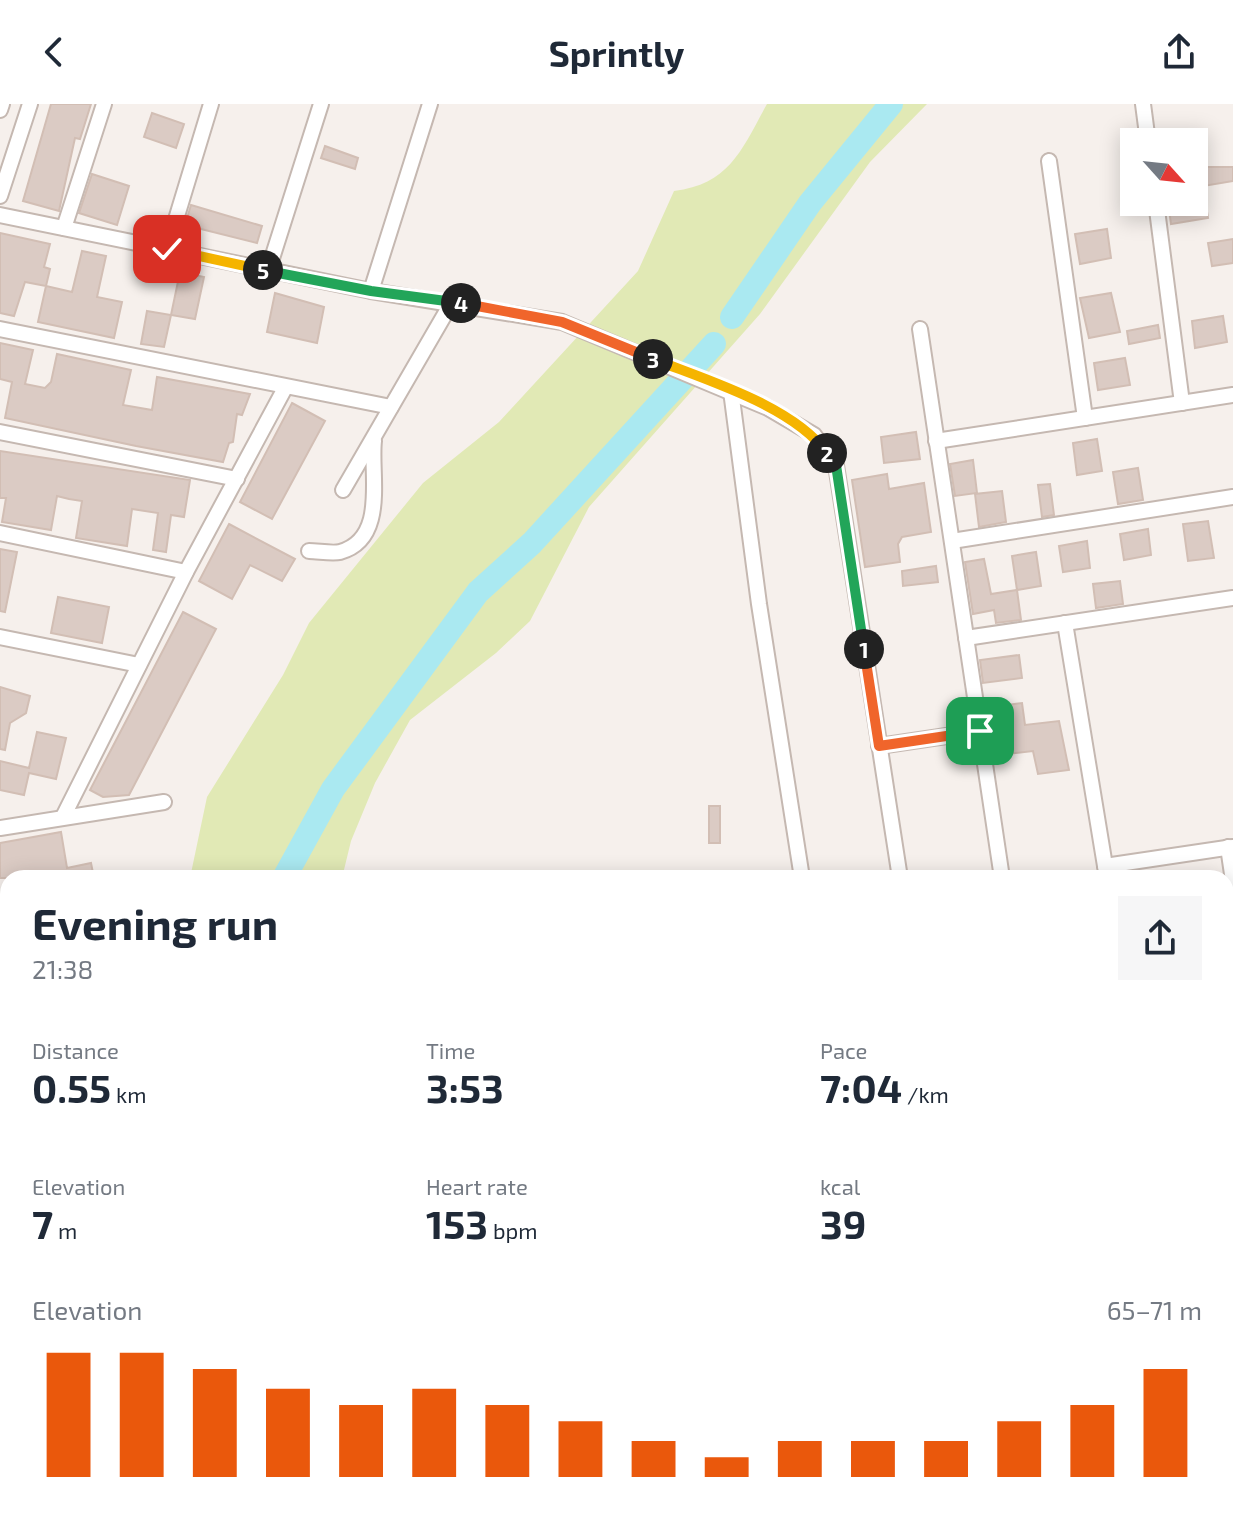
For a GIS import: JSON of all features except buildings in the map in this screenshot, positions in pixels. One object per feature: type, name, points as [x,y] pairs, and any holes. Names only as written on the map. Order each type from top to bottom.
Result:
[{"type":"street","points":[[0,196],[30,104]]},
{"type":"street","points":[[64,228],[104,104]]},
{"type":"street","points":[[167,249],[211,104]]},
{"type":"street","points":[[268,271],[321,104]]},
{"type":"street","points":[[371,291],[430,104]]},
{"type":"street","points":[[1143,104],[1146,128]]},
{"type":"street","points":[[1049,161],[1085,418]]},
{"type":"street","points":[[0,215],[371,291],[562,322],[731,391],[814,435],[836,465],[899,870]]},
{"type":"street","points":[[1158,216],[1182,403]]},
{"type":"street","points":[[343,490],[452,302]]},
{"type":"street","points":[[0,329],[391,407]]},
{"type":"street","points":[[920,329],[1001,870]]},
{"type":"street","points":[[63,817],[186,572],[285,388]]},
{"type":"street","points":[[731,391],[759,604],[801,870]]},
{"type":"street","points":[[936,441],[1233,395]]},
{"type":"street","points":[[0,432],[237,479]]},
{"type":"street","points":[[309,551],[341,552],[363,534],[375,508],[375,436]]},
{"type":"street","points":[[952,541],[1233,497]]},
{"type":"street","points":[[0,533],[186,572]]},
{"type":"street","points":[[966,638],[1233,598]]},
{"type":"street","points":[[1065,623],[1106,870]]},
{"type":"street","points":[[0,637],[139,665]]},
{"type":"street","points":[[879,746],[980,731]]},
{"type":"street","points":[[0,828],[164,802]]},
{"type":"street","points":[[1116,870],[1230,847],[1232,870]]},
{"type":"green space","points":[[767,104],[927,104],[870,162],[760,314],[589,507],[530,621],[496,653],[410,720],[375,783],[351,841],[344,870],[192,870],[207,797],[283,675],[309,623],[423,483],[499,422],[638,271],[674,191],[709,181],[732,162]]},
{"type":"waterway","points":[[732,317],[810,203],[891,104]]},
{"type":"waterway","points":[[288,870],[333,789],[478,592],[532,543],[714,344]]},
{"type":"route","points":[[167,249],[371,291],[562,322],[717,385],[768,408],[814,435],[836,465],[879,746],[980,731]]}]
